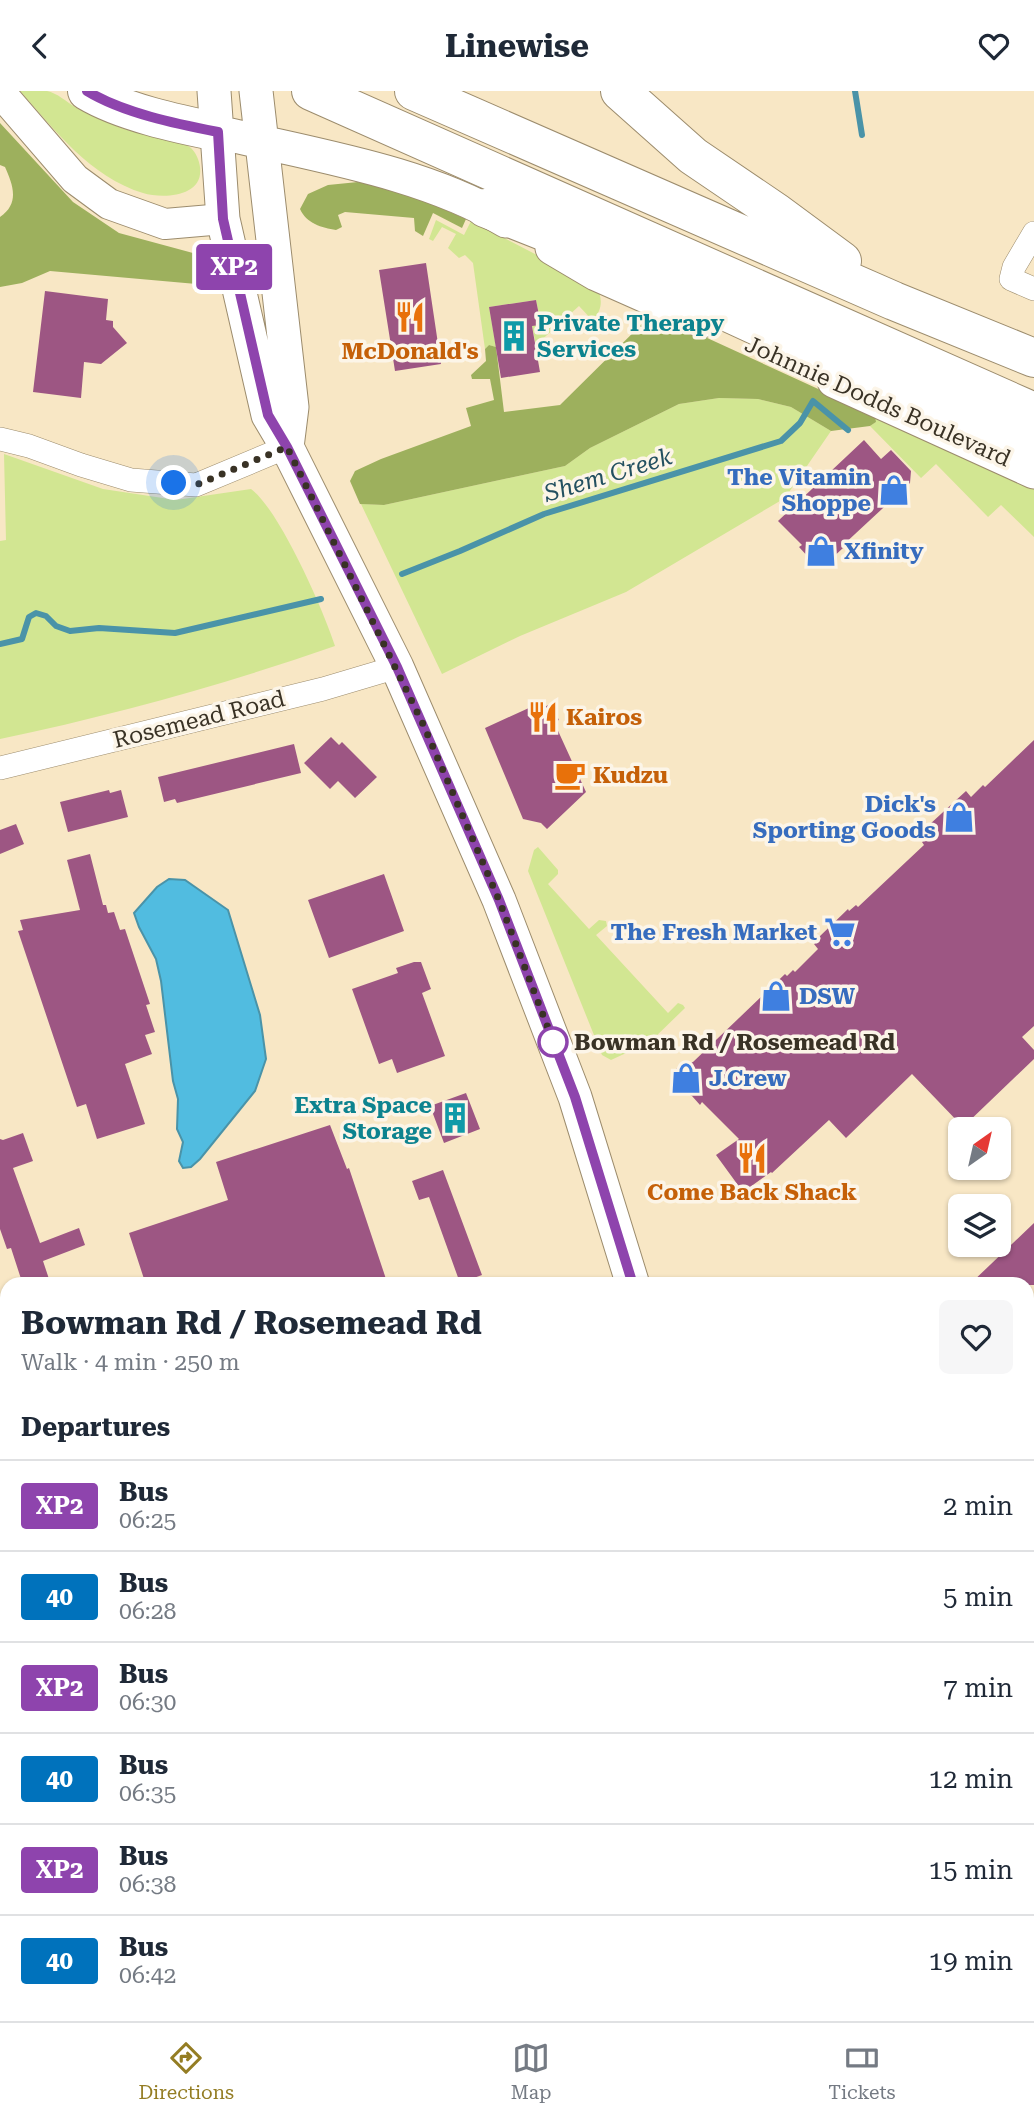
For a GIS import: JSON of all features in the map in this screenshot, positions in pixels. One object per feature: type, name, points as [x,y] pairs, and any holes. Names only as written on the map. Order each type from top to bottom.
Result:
[{"type":"highway","points":[[87,91],[103,100],[184,125],[218,132]]},
{"type":"highway","points":[[414,91],[894,300],[1034,358]]},
{"type":"highway","points":[[620,91],[693,156],[777,213],[894,300]]},
{"type":"highway","points":[[314,92],[1034,412]]},
{"type":"highway","points":[[485,208],[601,254],[838,363],[1034,447]]},
{"type":"main road","points":[[214,91],[223,219],[268,415],[287,447],[397,667],[499,900],[575,1097],[631,1277]]},
{"type":"main road","points":[[256,91],[292,407],[287,447]]},
{"type":"main road","name":"Johnnie Dodds Boulevard","points":[[218,132],[426,184],[485,208],[596,274],[1034,472]]},
{"type":"street","points":[[0,92],[75,179],[109,204],[165,224],[223,219]]},
{"type":"street","points":[[1034,233],[1013,267],[1011,279],[1034,289]]},
{"type":"street","points":[[0,439],[131,480],[196,485],[287,447]]},
{"type":"street","name":"Rosemead Road","points":[[0,768],[323,689],[397,667]]},
{"type":"green space","points":[[20,91],[51,92],[80,110],[119,127],[183,143],[191,148],[197,157],[200,177],[196,185],[180,194],[161,196],[124,186],[106,176],[75,151]]},
{"type":"green space","points":[[0,123],[73,202],[119,233],[204,256],[212,266],[219,286],[50,271],[22,283],[0,287],[0,217],[10,206],[13,193],[5,167],[0,165]]},
{"type":"green space","points":[[358,182],[413,197],[466,219],[462,228],[433,213],[423,236],[415,231],[414,218],[345,212],[338,215],[342,227],[336,230],[315,224],[306,218],[300,209],[308,194],[328,185]]},
{"type":"green space","points":[[436,220],[464,235],[471,221],[597,286],[601,305],[596,317],[593,321],[579,306],[536,345],[532,326],[541,324],[536,300],[489,307],[496,347],[489,345],[485,349],[473,263],[465,255],[459,258],[448,248],[456,234],[442,227],[433,241],[429,239]]},
{"type":"green space","points":[[651,315],[657,315],[875,415],[876,422],[870,426],[831,431],[791,407],[758,399],[719,398],[679,404],[590,448],[565,466],[384,505],[360,504],[350,481],[355,471],[471,426],[466,408],[494,400],[490,379],[472,379],[471,375],[486,361],[485,349],[489,345],[496,347],[504,412],[560,405]]},
{"type":"green space","points":[[719,398],[758,399],[791,407],[831,431],[785,498],[626,592],[520,636],[442,674],[361,504],[384,505],[565,466],[590,448],[679,404]]},
{"type":"green space","points":[[875,415],[1034,488],[1034,537],[1001,505],[988,517],[936,464],[921,478],[870,426],[876,422]]},
{"type":"green space","points":[[4,454],[103,489],[176,500],[251,489],[262,500],[287,538],[311,586],[335,646],[169,698],[0,739],[0,541],[6,540]]},
{"type":"green space","points":[[538,847],[558,870],[558,874],[548,884],[589,929],[599,920],[606,921],[607,926],[596,935],[668,1013],[678,1003],[685,1008],[650,1042],[611,1060],[602,1055],[528,871],[534,850]]},
{"type":"water","points":[[169,879],[185,880],[228,910],[260,1015],[266,1059],[255,1091],[200,1159],[191,1167],[183,1168],[179,1161],[183,1142],[177,1129],[178,1099],[173,1081],[161,981],[156,959],[134,913],[157,887]]},
{"type":"building","name":"McDonald's","points":[[426,263],[441,364],[395,371],[379,270]]},
{"type":"building","points":[[45,291],[108,299],[106,320],[113,321],[113,327],[127,343],[101,364],[84,362],[81,398],[33,392]]},
{"type":"building","name":"Private Therapy Services","points":[[536,300],[541,325],[532,326],[540,372],[501,378],[489,307]]},
{"type":"building","points":[[864,440],[881,459],[891,450],[911,471],[910,483],[829,561],[810,559],[799,547],[802,545],[778,521]]},
{"type":"building","points":[[542,702],[544,707],[551,704],[559,720],[554,722],[586,792],[547,829],[541,823],[523,819],[485,728]]},
{"type":"building","points":[[331,737],[339,745],[342,742],[377,777],[355,798],[338,781],[330,789],[304,763]]},
{"type":"building","points":[[1034,740],[1034,1026],[1022,1037],[1034,1050],[1034,1059],[973,1117],[953,1117],[912,1074],[846,1138],[829,1120],[772,1173],[743,1192],[716,1155],[739,1139],[702,1102],[700,1105],[692,1096],[676,1088],[672,1078],[677,1068],[693,1062],[785,974],[787,976],[793,970],[795,972],[818,949],[814,944],[821,938],[819,937],[848,909],[849,911],[856,905],[858,907],[924,845],[922,842],[934,831],[929,825],[966,791],[971,797],[983,785],[985,787]]},
{"type":"building","points":[[294,744],[301,773],[177,803],[175,799],[164,802],[158,777]]},
{"type":"building","points":[[109,790],[110,793],[121,790],[128,817],[68,832],[60,802]]},
{"type":"building","points":[[16,824],[24,844],[0,854],[0,830]]},
{"type":"building","points":[[90,854],[103,905],[106,905],[108,913],[114,912],[120,930],[125,929],[150,1004],[146,1005],[155,1032],[145,1035],[152,1054],[125,1064],[145,1124],[97,1139],[86,1104],[77,1107],[18,931],[23,930],[20,920],[80,910],[67,860]]},
{"type":"building","points":[[384,874],[404,931],[329,958],[308,900]]},
{"type":"building","points":[[421,962],[431,989],[422,993],[445,1056],[397,1073],[392,1059],[379,1064],[352,989],[398,973],[396,968]]},
{"type":"building","name":"Extra Space Storage","points":[[466,1093],[480,1129],[444,1143],[430,1106]]},
{"type":"building","points":[[330,1125],[347,1169],[349,1168],[385,1277],[143,1277],[129,1233],[228,1200],[216,1162]]},
{"type":"building","points":[[23,1133],[33,1161],[13,1168],[40,1243],[79,1228],[85,1245],[43,1261],[48,1277],[20,1277],[11,1248],[7,1249],[0,1229],[0,1139]]},
{"type":"building","points":[[443,1170],[482,1275],[458,1277],[429,1197],[419,1200],[412,1181]]},
{"type":"building","points":[[1034,1223],[1034,1277],[977,1277],[998,1257],[1011,1257],[1011,1245]]},
{"type":"waterway","points":[[855,91],[862,135]]},
{"type":"waterway","name":"Shem Creek","points":[[402,574],[544,514],[781,441],[800,423],[813,401],[848,430]]},
{"type":"waterway","name":"Shem Creek","points":[[0,644],[22,639],[29,617],[36,613],[46,616],[56,626],[70,631],[99,628],[175,633],[321,599]]},
{"type":"bus line","name":"XP2","points":[[87,91],[103,100],[184,125],[218,132],[223,219],[268,415],[287,447],[397,667],[499,900],[575,1097],[630,1277]]},
{"type":"place","name":"McDonald's","points":[[410,317]]},
{"type":"place","name":"Private Therapy Services","points":[[514,336]]},
{"type":"place","name":"The Vitamin Shoppe","points":[[894,490]]},
{"type":"place","name":"Xfinity","points":[[821,551]]},
{"type":"place","name":"Kairos","points":[[543,717]]},
{"type":"place","name":"Kudzu","points":[[570,775]]},
{"type":"place","name":"Dick's Sporting Goods","points":[[959,817]]},
{"type":"place","name":"The Fresh Market","points":[[840,932]]},
{"type":"place","name":"DSW","points":[[776,996]]},
{"type":"place","name":"Bowman Rd / Rosemead Rd","points":[[553,1042]]},
{"type":"place","name":"J.Crew","points":[[686,1078]]},
{"type":"place","name":"Extra Space Storage","points":[[455,1118]]},
{"type":"place","name":"Come Back Shack","points":[[752,1158]]},
{"type":"route","points":[[174,483],[196,485],[287,447],[423,724],[499,900],[556,1049],[553,1042]]}]
